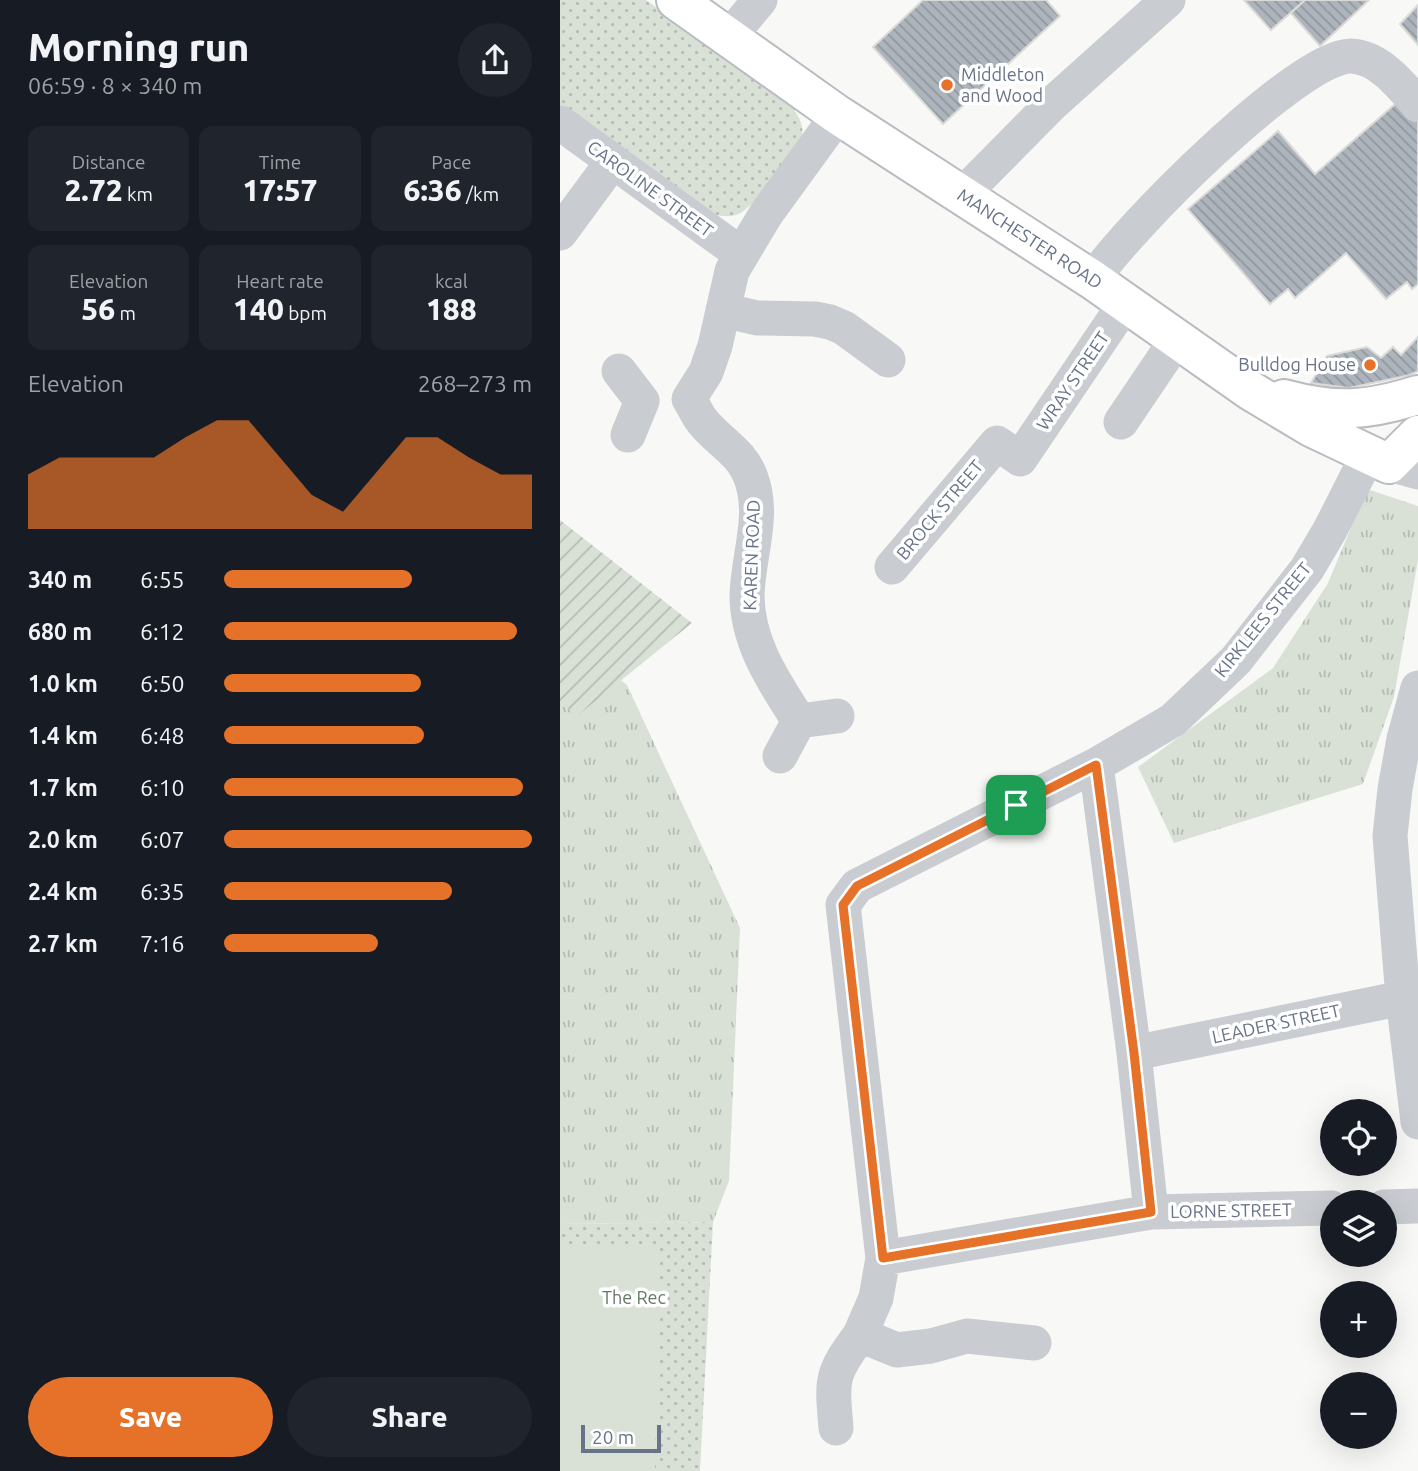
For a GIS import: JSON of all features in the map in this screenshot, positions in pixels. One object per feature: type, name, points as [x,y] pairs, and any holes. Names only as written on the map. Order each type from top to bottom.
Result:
[{"type":"highway","name":"MANCHESTER ROAD","points":[[676,0],[838,115],[1126,302],[1251,391],[1311,427],[1392,463]]},
{"type":"highway","points":[[1251,391],[1316,408],[1357,409],[1418,395]]},
{"type":"highway","points":[[1392,463],[1418,435]]},
{"type":"street","points":[[728,38],[760,0]]},
{"type":"street","points":[[963,194],[1052,104],[1168,0]]},
{"type":"street","points":[[1093,280],[1103,264],[1174,186],[1263,107],[1313,70],[1337,58],[1352,56],[1367,60],[1383,68],[1418,105]]},
{"type":"street","points":[[642,401],[689,399],[706,372],[732,271],[766,214],[838,115]]},
{"type":"street","name":"CAROLINE STREET","points":[[560,123],[741,254]]},
{"type":"street","points":[[560,233],[613,162]]},
{"type":"street","name":"WRAY STREET","points":[[1020,459],[1126,302]]},
{"type":"street","points":[[723,310],[757,318],[815,319],[830,322],[844,328],[891,363]]},
{"type":"street","points":[[1121,422],[1177,339]]},
{"type":"street","points":[[619,371],[642,401]]},
{"type":"street","name":"KAREN ROAD","points":[[689,399],[702,421],[740,457],[751,478],[756,503],[756,528],[747,594],[750,623],[758,650],[799,721]]},
{"type":"street","points":[[628,435],[642,401]]},
{"type":"street","name":"BROCK STREET","points":[[892,567],[996,443],[1020,459]]},
{"type":"street","name":"KIRKLEES STREET","points":[[836,1428],[832,1386],[835,1373],[860,1335],[876,1298],[883,1258],[843,905],[857,886],[1096,765],[1173,720],[1236,660],[1294,586],[1330,530],[1392,463]]},
{"type":"street","points":[[1418,688],[1404,739],[1390,836],[1411,995],[1418,1122]]},
{"type":"street","points":[[780,756],[799,721],[837,716]]},
{"type":"street","points":[[1096,765],[1134,1053],[1151,1212]]},
{"type":"street","name":"LEADER STREET","points":[[1134,1053],[1411,995]]},
{"type":"street","points":[[1397,1207],[1418,1206]]},
{"type":"street","name":"LORNE STREET","points":[[883,1258],[1151,1212],[1320,1208]]},
{"type":"street","points":[[860,1335],[897,1350],[931,1346],[967,1336],[1034,1343]]},
{"type":"green space","points":[[560,0],[646,0],[788,101],[801,122],[802,136],[784,167],[752,203],[743,211],[730,216],[714,214],[694,206],[560,106]]},
{"type":"green space","points":[[1367,489],[1418,506],[1418,560],[1394,697],[1363,784],[1174,843],[1138,767],[1273,668],[1328,583]]},
{"type":"green space","points":[[560,520],[692,623],[577,716],[560,703]]},
{"type":"green space","points":[[621,680],[627,685],[740,928],[729,1181],[713,1222],[560,1224],[560,703],[577,715]]},
{"type":"green space","name":"The Rec","points":[[713,1222],[700,1471],[560,1471],[560,1224]]},
{"type":"green space","points":[[560,1247],[659,1247],[655,1471],[560,1471]]},
{"type":"building","name":"Middleton and Wood","points":[[923,0],[1046,0],[1060,16],[943,124],[873,47]]},
{"type":"building","points":[[1244,0],[1305,0],[1271,30]]},
{"type":"building","points":[[1305,0],[1369,0],[1320,46],[1291,13]]},
{"type":"building","points":[[1418,5],[1418,45],[1400,24]]},
{"type":"building","points":[[1402,98],[1418,117],[1418,284],[1412,289],[1407,282],[1386,299],[1346,253],[1295,298],[1288,289],[1270,304],[1188,209],[1278,131],[1315,174]]},
{"type":"building","name":"Bulldog House","points":[[1418,337],[1418,371],[1410,375],[1349,388],[1311,383],[1327,356],[1367,347],[1381,358],[1393,347],[1401,355]]},
{"type":"place","name":"Middleton and Wood","points":[[947,85]]},
{"type":"place","name":"Bulldog House","points":[[1370,365]]},
{"type":"route","points":[[1096,765],[1134,1053],[1151,1212],[883,1258],[843,905],[857,886],[1016,805],[1096,765]]}]
